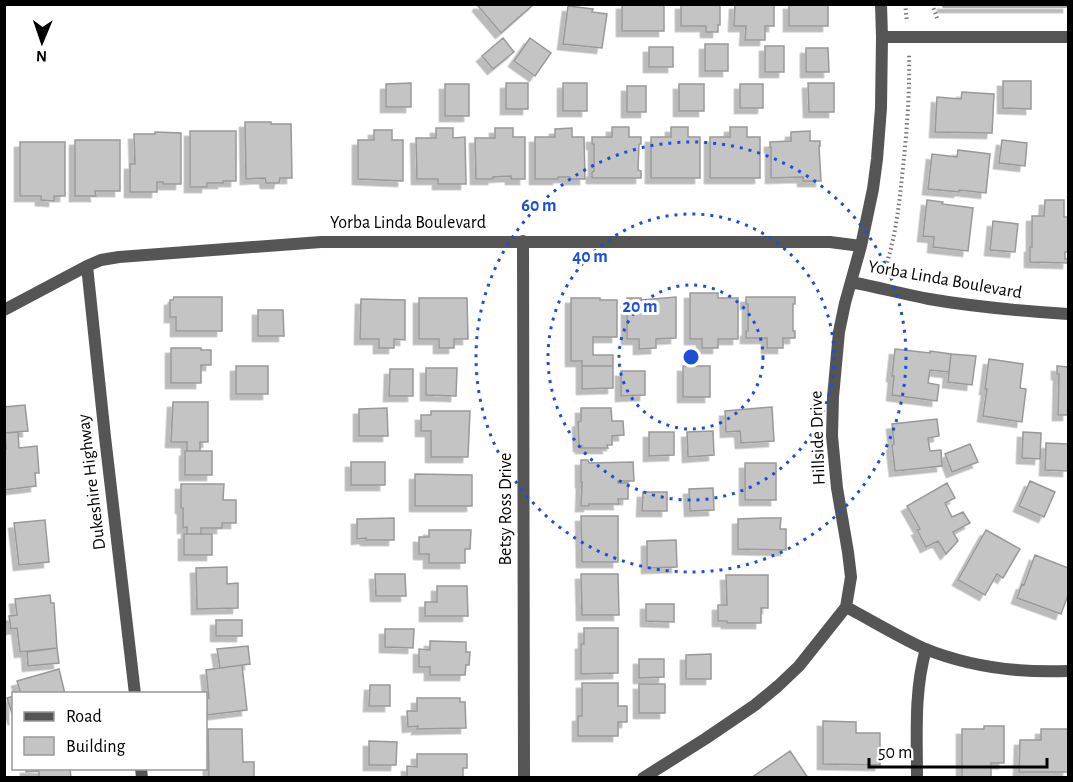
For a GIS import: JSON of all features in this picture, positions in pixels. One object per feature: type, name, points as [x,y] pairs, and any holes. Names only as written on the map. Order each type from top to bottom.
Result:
[{"type":"street","name":"Hillside Drive","points":[[643,777],[705,739],[755,705],[778,686],[799,666],[846,606],[851,577],[837,488],[832,436],[832,406],[838,332],[861,246],[877,159],[881,108],[881,4]]},
{"type":"street","points":[[882,37],[1068,37]]},
{"type":"street","name":"Betsy Ross Drive","points":[[523,241],[524,777]]},
{"type":"street","name":"Yorba Linda Boulevard","points":[[4,310],[87,266],[119,256],[321,242],[830,242],[861,246]]},
{"type":"street","name":"Dukeshire Highway","points":[[87,266],[135,692]]},
{"type":"street","name":"Yorba Linda Boulevard","points":[[851,282],[970,305],[1022,312],[1068,314]]},
{"type":"street","points":[[846,606],[912,643],[981,666],[1047,672],[1068,671]]},
{"type":"street","points":[[916,777],[917,693],[926,649]]},
{"type":"path","points":[[884,272],[897,219],[907,134],[909,80],[905,4]]},
{"type":"building","points":[[479,4],[534,4],[501,33],[478,6]]},
{"type":"building","points":[[622,4],[664,4],[664,31],[622,31]]},
{"type":"building","points":[[681,4],[720,4],[718,32],[706,32],[706,26],[681,26]]},
{"type":"building","points":[[735,4],[774,4],[774,26],[765,26],[765,40],[745,40],[746,26],[734,26]]},
{"type":"building","points":[[789,4],[828,4],[828,26],[789,26]]},
{"type":"building","points":[[943,4],[1068,4],[1068,7],[943,7]]},
{"type":"building","points":[[568,6],[593,9],[592,12],[607,14],[602,48],[563,44]]},
{"type":"building","points":[[503,38],[514,52],[493,69],[482,56]]},
{"type":"building","points":[[530,38],[551,53],[535,76],[514,61]]},
{"type":"building","points":[[705,44],[728,44],[728,71],[705,71]]},
{"type":"building","points":[[765,46],[784,46],[784,72],[765,72]]},
{"type":"building","points":[[649,47],[673,47],[673,67],[649,67]]},
{"type":"building","points":[[806,48],[828,48],[829,72],[806,72]]},
{"type":"building","points":[[1003,81],[1031,81],[1031,109],[1003,108]]},
{"type":"building","points":[[411,83],[411,107],[386,107],[386,84]]},
{"type":"building","points":[[506,83],[528,83],[528,109],[506,109]]},
{"type":"building","points":[[563,83],[587,83],[587,111],[563,111]]},
{"type":"building","points":[[808,83],[834,83],[834,112],[809,112]]},
{"type":"building","points":[[445,84],[469,84],[469,116],[445,116]]},
{"type":"building","points":[[679,84],[704,84],[704,111],[679,111]]},
{"type":"building","points":[[740,84],[763,84],[763,108],[740,108]]},
{"type":"building","points":[[627,86],[646,86],[646,112],[627,112]]},
{"type":"building","points":[[962,92],[994,94],[992,133],[935,132],[937,97],[961,99]]},
{"type":"building","points":[[245,122],[291,124],[292,178],[280,178],[279,183],[266,183],[265,178],[246,179]]},
{"type":"building","points":[[612,127],[629,127],[629,137],[641,137],[638,170],[641,171],[641,178],[592,178],[594,144],[592,144],[592,137],[612,137]]},
{"type":"building","points":[[671,127],[688,127],[688,137],[700,137],[700,178],[651,178],[651,137],[671,137]]},
{"type":"building","points":[[730,127],[747,127],[747,137],[760,137],[760,178],[710,178],[710,137],[730,137]]},
{"type":"building","points":[[436,128],[453,128],[453,138],[465,137],[466,184],[438,184],[438,179],[417,179],[416,138],[436,138]]},
{"type":"building","points":[[495,128],[513,128],[513,137],[525,137],[525,179],[511,179],[511,176],[476,179],[475,138],[495,138]]},
{"type":"building","points":[[572,128],[572,137],[584,137],[585,179],[558,177],[558,179],[535,179],[535,137],[555,137],[555,129]]},
{"type":"building","points":[[374,130],[392,130],[392,140],[403,140],[403,181],[358,179],[358,140],[374,140]]},
{"type":"building","points":[[190,131],[236,131],[236,181],[207,183],[207,187],[190,187]]},
{"type":"building","points":[[810,131],[810,141],[820,141],[821,181],[803,181],[803,177],[771,178],[770,142],[791,141],[791,132]]},
{"type":"building","points":[[155,132],[181,133],[181,184],[157,182],[157,192],[130,192],[130,164],[135,164],[134,134],[155,134]]},
{"type":"building","points":[[75,140],[120,140],[120,191],[95,191],[96,196],[75,196]]},
{"type":"building","points":[[1002,140],[1027,143],[1025,166],[999,163]]},
{"type":"building","points":[[20,142],[65,142],[65,196],[54,196],[54,201],[41,200],[41,196],[20,196]]},
{"type":"building","points":[[958,150],[990,154],[986,193],[928,189],[932,154],[957,157]]},
{"type":"building","points":[[927,200],[973,208],[968,251],[933,247],[934,237],[923,236]]},
{"type":"building","points":[[1045,200],[1064,200],[1064,217],[1068,217],[1068,252],[1065,252],[1065,259],[1068,259],[1068,263],[1030,262],[1032,216],[1044,216]]},
{"type":"building","points":[[993,221],[1018,224],[1015,252],[990,250]]},
{"type":"building","points":[[690,293],[718,293],[718,298],[738,298],[738,339],[718,339],[718,348],[702,348],[702,339],[690,339]]},
{"type":"building","points":[[174,297],[222,297],[222,331],[176,331],[176,317],[170,317],[170,300]]},
{"type":"building","points":[[676,297],[676,338],[656,339],[656,348],[639,349],[639,339],[627,339],[627,298],[641,298],[641,300]]},
{"type":"building","points":[[746,297],[795,297],[793,331],[795,331],[795,338],[783,338],[783,348],[767,348],[767,338],[746,338],[748,304],[746,304]]},
{"type":"building","points":[[419,298],[467,298],[468,339],[454,339],[454,348],[439,348],[439,339],[419,339]]},
{"type":"building","points":[[571,298],[617,300],[617,337],[593,337],[593,355],[613,355],[613,366],[582,366],[582,361],[571,361]]},
{"type":"building","points":[[361,299],[405,300],[405,340],[394,339],[394,348],[379,348],[379,339],[360,339]]},
{"type":"building","points":[[258,310],[283,310],[284,336],[258,336]]},
{"type":"building","points":[[171,348],[211,350],[211,365],[201,365],[201,383],[171,383]]},
{"type":"building","points":[[895,349],[951,354],[949,372],[930,370],[928,383],[939,385],[937,401],[892,395]]},
{"type":"building","points":[[951,354],[976,356],[972,385],[948,382]]},
{"type":"building","points":[[989,359],[1023,364],[1020,388],[1026,389],[1022,422],[983,416]]},
{"type":"building","points":[[236,366],[268,366],[268,394],[236,394]]},
{"type":"building","points":[[582,366],[613,366],[613,388],[582,389]]},
{"type":"building","points":[[683,366],[710,366],[710,397],[683,397]]},
{"type":"building","points":[[1057,366],[1068,367],[1068,415],[1058,415],[1059,374],[1057,374]]},
{"type":"building","points":[[426,368],[457,368],[456,396],[426,395]]},
{"type":"building","points":[[390,369],[413,369],[413,396],[389,396]]},
{"type":"building","points":[[621,371],[645,371],[645,395],[621,396]]},
{"type":"building","points":[[173,402],[208,402],[208,442],[200,442],[200,451],[187,451],[187,442],[171,442]]},
{"type":"building","points":[[25,405],[28,431],[4,433],[4,407]]},
{"type":"building","points":[[772,407],[774,441],[741,443],[740,431],[726,432],[725,411]]},
{"type":"building","points":[[387,408],[388,436],[359,436],[359,409]]},
{"type":"building","points":[[581,408],[611,408],[612,421],[623,421],[624,435],[612,436],[612,445],[607,445],[608,448],[581,448],[578,422],[581,421]]},
{"type":"building","points":[[431,411],[470,411],[468,457],[431,457],[431,431],[421,431],[421,415],[431,415]]},
{"type":"building","points":[[937,419],[939,436],[928,438],[930,451],[941,450],[942,466],[895,471],[892,424]]},
{"type":"building","points":[[713,431],[714,455],[688,457],[687,432]]},
{"type":"building","points":[[18,432],[19,448],[37,446],[39,473],[35,473],[36,486],[4,490],[5,433]]},
{"type":"building","points":[[649,432],[674,432],[674,455],[649,456]]},
{"type":"building","points":[[1023,432],[1041,433],[1040,459],[1022,458]]},
{"type":"building","points":[[1046,443],[1068,444],[1068,471],[1045,470]]},
{"type":"building","points":[[970,444],[978,462],[952,472],[945,454]]},
{"type":"building","points":[[185,451],[212,451],[212,475],[185,475]]},
{"type":"building","points":[[581,460],[588,460],[589,463],[633,462],[634,481],[618,481],[618,483],[628,483],[628,499],[618,499],[619,504],[581,506]]},
{"type":"building","points":[[351,462],[385,462],[385,485],[351,485]]},
{"type":"building","points":[[745,463],[776,463],[776,500],[745,500]]},
{"type":"building","points":[[415,474],[472,475],[472,506],[415,506]]},
{"type":"building","points":[[1030,481],[1055,492],[1044,517],[1019,506]]},
{"type":"building","points":[[947,483],[955,498],[945,503],[952,517],[963,512],[970,523],[953,532],[958,541],[946,554],[938,541],[926,547],[917,530],[920,529],[907,506]]},
{"type":"building","points":[[181,484],[224,484],[223,500],[236,500],[236,523],[222,523],[222,528],[201,528],[201,534],[187,534],[187,527],[183,528]]},
{"type":"building","points":[[713,488],[714,510],[690,511],[689,489]]},
{"type":"building","points":[[643,492],[667,492],[667,511],[642,511]]},
{"type":"building","points":[[581,516],[618,516],[618,562],[582,562]]},
{"type":"building","points":[[394,518],[394,540],[357,539],[357,519]]},
{"type":"building","points":[[781,518],[780,529],[786,529],[786,550],[738,549],[738,519]]},
{"type":"building","points":[[45,520],[49,562],[19,565],[14,523]]},
{"type":"building","points":[[429,530],[471,530],[470,549],[465,549],[465,563],[429,563],[429,554],[419,554],[419,537],[429,537]]},
{"type":"building","points":[[986,530],[1020,549],[1003,578],[997,574],[985,595],[958,580]]},
{"type":"building","points":[[184,534],[212,534],[212,555],[184,555]]},
{"type":"building","points":[[676,540],[677,567],[647,568],[647,541]]},
{"type":"building","points":[[1035,555],[1068,568],[1068,595],[1061,614],[1017,598]]},
{"type":"building","points":[[227,567],[227,584],[238,583],[238,608],[197,609],[196,568]]},
{"type":"building","points":[[375,574],[405,574],[406,596],[376,596]]},
{"type":"building","points":[[581,574],[618,574],[619,615],[582,615]]},
{"type":"building","points":[[726,575],[768,575],[768,608],[761,608],[761,623],[718,621],[718,605],[727,605]]},
{"type":"building","points":[[437,586],[467,586],[468,616],[425,616],[425,602],[437,602]]},
{"type":"building","points":[[50,595],[51,603],[54,603],[57,648],[20,652],[17,628],[11,629],[9,616],[17,615],[15,599]]},
{"type":"building","points":[[646,604],[674,604],[674,622],[646,621]]},
{"type":"building","points":[[216,620],[242,620],[242,636],[216,636]]},
{"type":"building","points":[[584,628],[618,628],[618,673],[581,674],[581,644],[584,644]]},
{"type":"building","points":[[385,629],[414,629],[413,648],[385,647]]},
{"type":"building","points":[[430,641],[466,642],[466,652],[470,652],[465,675],[430,675],[430,667],[419,667],[419,649],[430,650]]},
{"type":"building","points":[[248,646],[250,664],[220,668],[217,649]]},
{"type":"building","points":[[57,648],[59,663],[28,666],[27,652]]},
{"type":"building","points":[[711,654],[711,679],[686,679],[686,655]]},
{"type":"building","points":[[639,659],[664,659],[664,677],[639,678]]},
{"type":"building","points":[[242,665],[247,710],[207,715],[207,699],[209,698],[206,670]]},
{"type":"building","points":[[59,669],[65,692],[20,692],[17,681]]},
{"type":"building","points":[[582,683],[618,683],[618,706],[627,706],[627,722],[618,722],[618,736],[578,736],[578,716],[582,716]]},
{"type":"building","points":[[639,684],[665,684],[665,713],[639,713]]},
{"type":"building","points":[[370,685],[390,685],[390,706],[369,706]]},
{"type":"building","points":[[12,697],[12,714],[7,698]]},
{"type":"building","points":[[417,698],[460,698],[460,702],[465,702],[466,728],[417,729],[418,726],[408,727],[407,711],[417,711]]},
{"type":"building","points":[[823,721],[856,722],[856,733],[880,733],[880,765],[823,764]]},
{"type":"building","points":[[984,726],[1004,726],[1004,763],[991,763],[991,778],[962,778],[962,729],[984,729]]},
{"type":"building","points":[[208,729],[242,729],[243,762],[254,762],[254,778],[209,778]]},
{"type":"building","points":[[1041,729],[1068,729],[1068,772],[1019,772],[1020,740],[1041,740]]},
{"type":"building","points":[[369,741],[397,742],[396,765],[369,765]]},
{"type":"building","points":[[790,751],[808,778],[751,778]]},
{"type":"building","points":[[417,754],[467,754],[467,768],[463,768],[463,778],[407,778],[407,766],[417,767]]},
{"type":"building","points":[[26,770],[70,770],[71,778],[39,778],[39,771],[26,772]]}]
